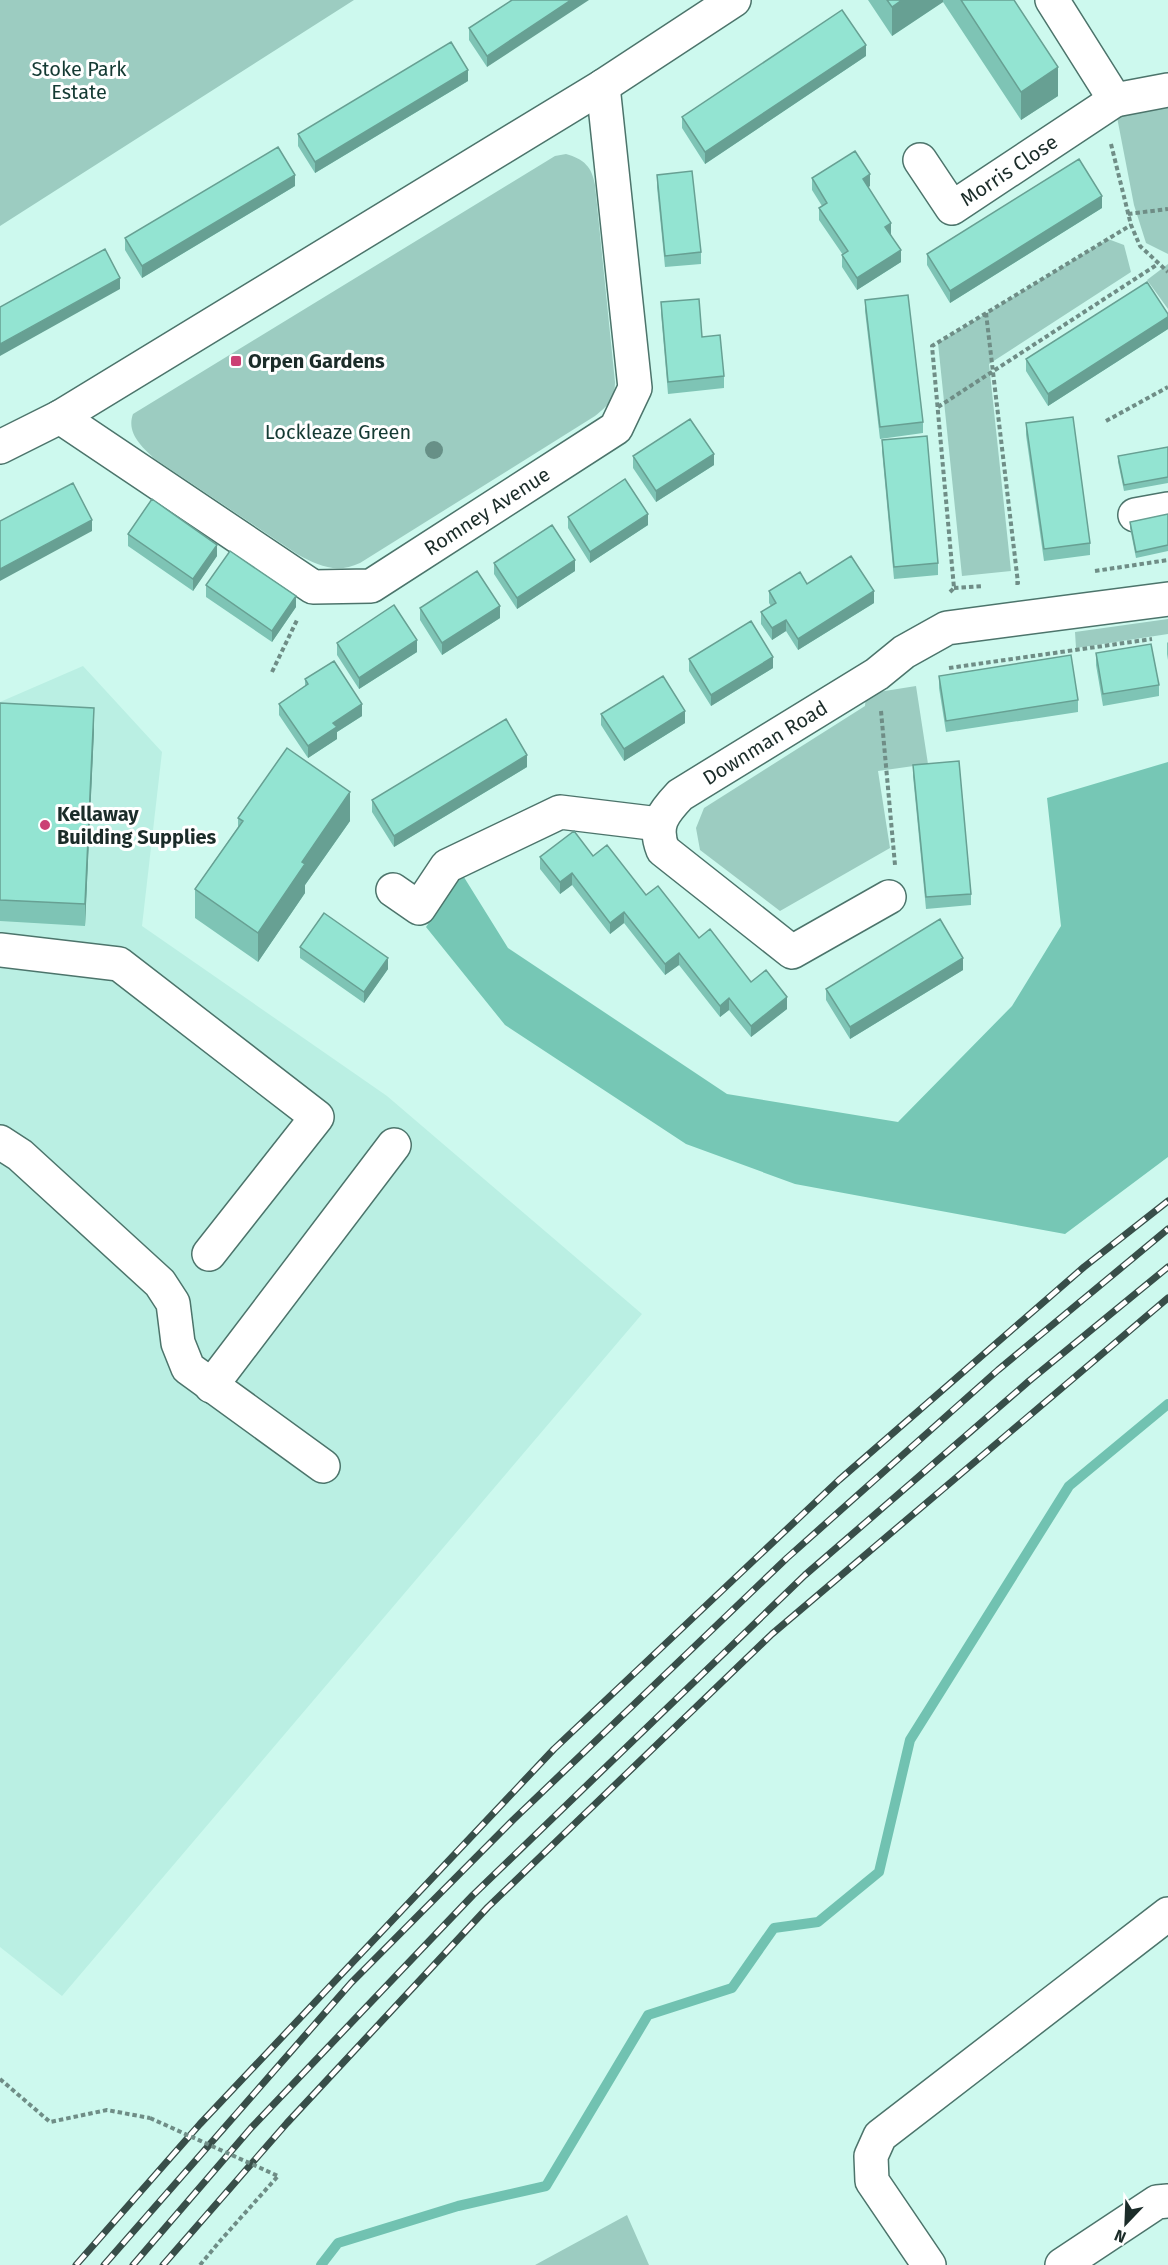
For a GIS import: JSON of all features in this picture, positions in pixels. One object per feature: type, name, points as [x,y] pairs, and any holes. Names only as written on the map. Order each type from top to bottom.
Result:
[{"type":"street","points":[[0,447],[60,417],[603,86],[734,0]]},
{"type":"street","points":[[1052,0],[1108,104],[1168,90]]},
{"type":"street","name":"Romney Avenue","points":[[313,587],[371,586],[616,428],[635,388],[603,86]]},
{"type":"street","name":"Morris Close","points":[[920,160],[952,208],[1108,104]]},
{"type":"street","points":[[60,417],[313,587]]},
{"type":"street","points":[[1135,514],[1168,509]]},
{"type":"street","name":"Downman Road","points":[[659,824],[667,809],[680,795],[877,674],[904,652],[947,628],[1168,598]]},
{"type":"street","points":[[393,890],[419,908],[447,866],[560,812],[659,824],[658,838],[663,850],[792,952],[892,884]]},
{"type":"street","points":[[0,950],[119,964],[317,1117],[209,1254]]},
{"type":"street","points":[[0,1142],[20,1155],[160,1282],[174,1303],[178,1343],[188,1368],[323,1466]]},
{"type":"street","points":[[211,1386],[394,1146]]},
{"type":"street","points":[[929,2265],[872,2181],[871,2156],[880,2136],[1168,1914]]},
{"type":"street","points":[[1062,2265],[1157,2202],[1168,2200]]},
{"type":"path","points":[[1108,104],[1131,225],[1140,246],[1168,272]]},
{"type":"path","points":[[1128,214],[1168,208]]},
{"type":"path","points":[[954,588],[932,346],[1131,225]]},
{"type":"path","points":[[938,407],[1158,264]]},
{"type":"path","points":[[987,312],[1018,583],[1007,584]]},
{"type":"path","points":[[1106,421],[1168,387]]},
{"type":"path","points":[[946,596],[954,588],[986,585]]},
{"type":"path","points":[[272,672],[313,587]]},
{"type":"path","points":[[939,670],[1157,638]]},
{"type":"path","points":[[877,674],[892,884]]},
{"type":"path","points":[[0,2079],[50,2122],[107,2110],[150,2118],[278,2176],[200,2265]]},
{"type":"shaded area","points":[[83,666],[162,752],[142,926],[387,1096],[642,1314],[62,1996],[0,1947],[0,702]]},
{"type":"green space","name":"Stoke Park Estate","points":[[0,0],[354,0],[0,226]]},
{"type":"green space","points":[[1168,105],[1168,254],[1146,243],[1134,205],[1116,112]]},
{"type":"green space","name":"Lockleaze Green","points":[[566,154],[578,158],[586,165],[592,173],[595,185],[615,382],[610,402],[595,416],[360,563],[343,568],[320,565],[297,554],[155,459],[136,439],[131,421],[133,414],[555,156]]},
{"type":"green space","points":[[1108,239],[1124,245],[1131,272],[989,364],[1011,571],[962,576],[938,343]]},
{"type":"green space","points":[[1168,264],[1168,309],[1147,280]]},
{"type":"green space","points":[[1168,619],[1168,634],[1076,648],[1075,632]]},
{"type":"green space","points":[[916,686],[928,764],[878,771],[890,848],[780,911],[700,850],[696,828],[704,808],[865,706],[866,694]]},
{"type":"green space","points":[[1168,762],[1168,1157],[1065,1234],[795,1184],[686,1144],[505,1025],[426,927],[462,874],[508,948],[727,1094],[898,1122],[1012,1006],[1061,926],[1047,798]]},
{"type":"green space","points":[[627,2215],[649,2265],[535,2265]]},
{"type":"building","points":[[512,0],[571,0],[487,56],[469,28]]},
{"type":"building","points":[[887,0],[902,0],[892,7]]},
{"type":"building","points":[[961,0],[1014,0],[1058,67],[1021,92]]},
{"type":"building","points":[[842,10],[866,45],[705,152],[682,117]]},
{"type":"building","points":[[451,42],[468,70],[315,162],[298,134]]},
{"type":"building","points":[[278,147],[295,175],[142,266],[125,238]]},
{"type":"building","points":[[855,151],[870,174],[863,179],[891,223],[885,227],[901,250],[857,278],[842,255],[848,251],[819,208],[827,203],[812,178]]},
{"type":"building","points":[[1079,159],[1102,196],[950,291],[927,254]]},
{"type":"building","points":[[692,171],[701,252],[665,256],[657,175]]},
{"type":"building","points":[[105,249],[120,278],[0,344],[0,307]]},
{"type":"building","points":[[1147,282],[1168,317],[1048,394],[1026,359]]},
{"type":"building","points":[[908,295],[923,422],[880,427],[865,300]]},
{"type":"building","points":[[699,299],[702,337],[720,335],[724,376],[668,382],[661,302]]},
{"type":"building","points":[[1073,417],[1090,543],[1044,549],[1026,423]]},
{"type":"building","points":[[690,419],[714,454],[656,491],[633,456]]},
{"type":"building","points":[[927,436],[938,563],[894,567],[882,440]]},
{"type":"building","points":[[1168,447],[1168,477],[1124,485],[1118,456]]},
{"type":"building","points":[[625,479],[648,514],[590,552],[568,517]]},
{"type":"building","points":[[73,483],[92,520],[0,569],[0,521]]},
{"type":"building","points":[[152,499],[217,545],[193,579],[128,534]]},
{"type":"building","points":[[1168,514],[1168,545],[1136,552],[1130,522]]},
{"type":"building","points":[[552,525],[575,560],[517,598],[494,563]]},
{"type":"building","points":[[230,551],[296,596],[272,631],[206,585]]},
{"type":"building","points":[[851,556],[874,591],[798,639],[786,620],[772,628],[761,612],[776,603],[769,591],[800,572],[807,584]]},
{"type":"building","points":[[477,571],[500,606],[442,643],[420,608]]},
{"type":"building","points":[[394,605],[417,640],[359,678],[337,643]]},
{"type":"building","points":[[751,621],[773,657],[711,695],[689,659]]},
{"type":"building","points":[[1151,644],[1159,685],[1103,694],[1096,653]]},
{"type":"building","points":[[1071,655],[1078,700],[946,721],[939,676]]},
{"type":"building","points":[[334,661],[362,704],[333,723],[337,727],[308,746],[279,704],[308,684],[305,679]]},
{"type":"building","points":[[663,676],[685,711],[624,749],[601,714]]},
{"type":"building","name":"Kellaway Building Supplies","points":[[0,703],[94,708],[85,904],[0,900]]},
{"type":"building","points":[[506,719],[527,755],[394,836],[372,800]]},
{"type":"building","points":[[287,748],[350,792],[302,862],[305,864],[258,933],[195,889],[243,821],[238,818]]},
{"type":"building","points":[[959,761],[971,894],[926,897],[913,765]]},
{"type":"building","points":[[574,831],[593,856],[607,845],[646,895],[658,886],[699,938],[710,929],[751,982],[766,970],[787,997],[751,1026],[729,998],[720,1006],[679,953],[665,964],[624,912],[610,923],[572,873],[560,882],[540,857]]},
{"type":"building","points":[[324,913],[388,958],[364,992],[300,947]]},
{"type":"building","points":[[940,919],[963,958],[850,1027],[826,989]]},
{"type":"waterway","points":[[321,2265],[338,2243],[458,2206],[546,2186],[648,2015],[732,1988],[774,1928],[818,1922],[879,1872],[910,1740],[1069,1486],[1168,1404]]},
{"type":"railway","points":[[76,2265],[200,2124],[554,1749],[839,1480],[1084,1267],[1168,1201]]},
{"type":"railway","points":[[104,2265],[351,1983],[513,1820],[787,1558],[998,1370],[1168,1229]]},
{"type":"railway","points":[[133,2265],[251,2128],[473,1895],[805,1575],[1029,1381],[1168,1267]]},
{"type":"railway","points":[[163,2265],[287,2123],[488,1907],[772,1634],[1168,1298]]},
{"type":"place","name":"Orpen Gardens","points":[[236,361]]},
{"type":"place","name":"Kellaway Building Supplies","points":[[45,825]]}]
